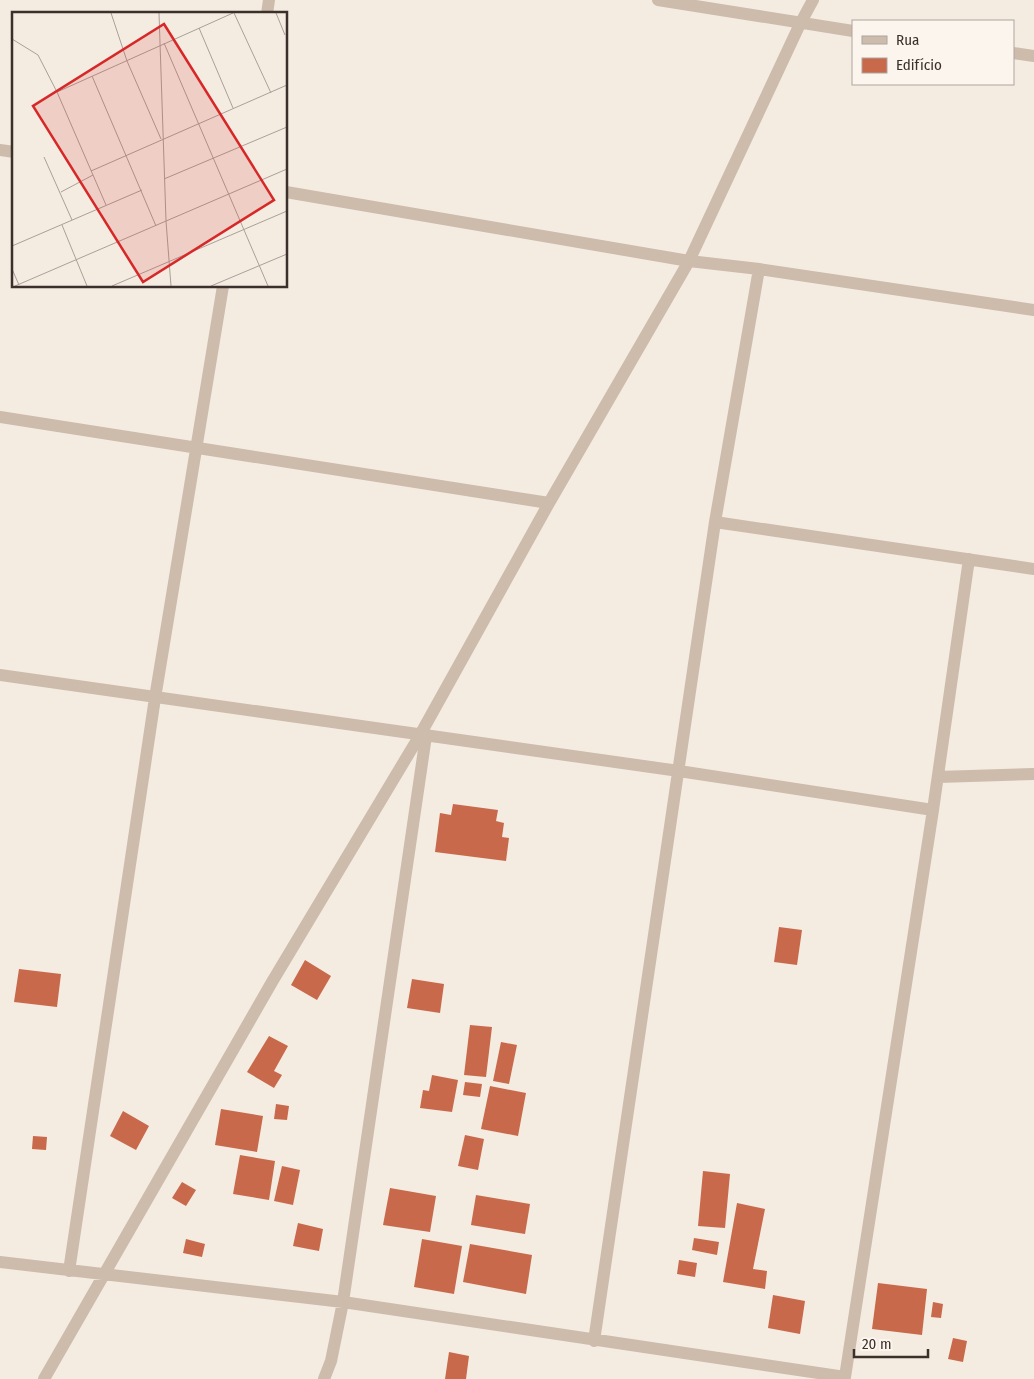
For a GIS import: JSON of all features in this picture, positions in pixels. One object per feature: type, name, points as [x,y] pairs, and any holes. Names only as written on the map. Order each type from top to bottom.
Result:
[{"type":"street","points":[[658,0],[852,31]]},
{"type":"street","points":[[44,1379],[272,982],[423,736],[549,503],[689,261],[800,24],[814,0]]},
{"type":"street","points":[[1014,53],[1034,56]]},
{"type":"street","points":[[288,192],[689,261],[759,269],[1034,310]]},
{"type":"street","points":[[594,1341],[715,522],[759,269]]},
{"type":"street","points":[[69,1271],[155,698],[223,288]]},
{"type":"street","points":[[0,417],[549,503]]},
{"type":"street","points":[[715,522],[1034,569]]},
{"type":"street","points":[[0,1262],[343,1302],[845,1378],[938,777],[969,559]]},
{"type":"street","points":[[0,675],[679,771],[933,810]]},
{"type":"street","points":[[324,1379],[331,1361],[343,1302],[423,736]]},
{"type":"street","points":[[938,777],[1034,774]]},
{"type":"building","points":[[453,804],[498,810],[496,821],[504,823],[502,837],[509,838],[506,861],[435,852],[440,813],[451,815]]},
{"type":"building","points":[[779,927],[802,930],[797,965],[774,962]]},
{"type":"building","points":[[305,960],[331,976],[317,1000],[291,985]]},
{"type":"building","points":[[19,969],[61,974],[57,1007],[14,1002]]},
{"type":"building","points":[[412,979],[444,984],[440,1013],[407,1008]]},
{"type":"building","points":[[470,1025],[492,1027],[486,1077],[464,1075]]},
{"type":"building","points":[[269,1036],[288,1046],[274,1071],[282,1075],[274,1088],[247,1072]]},
{"type":"building","points":[[501,1042],[517,1045],[509,1084],[493,1081]]},
{"type":"building","points":[[432,1075],[458,1080],[452,1112],[420,1108],[423,1090],[429,1091]]},
{"type":"building","points":[[465,1082],[482,1084],[480,1097],[463,1095]]},
{"type":"building","points":[[490,1086],[526,1093],[518,1136],[481,1129]]},
{"type":"building","points":[[276,1104],[289,1106],[287,1120],[274,1119]]},
{"type":"building","points":[[221,1109],[263,1116],[257,1152],[215,1145]]},
{"type":"building","points":[[123,1111],[149,1126],[136,1150],[110,1136]]},
{"type":"building","points":[[465,1135],[484,1139],[478,1170],[458,1166]]},
{"type":"building","points":[[33,1136],[47,1137],[46,1150],[32,1149]]},
{"type":"building","points":[[240,1155],[275,1161],[269,1200],[233,1194]]},
{"type":"building","points":[[282,1166],[300,1170],[293,1205],[274,1201]]},
{"type":"building","points":[[703,1171],[730,1174],[725,1228],[698,1226]]},
{"type":"building","points":[[182,1182],[196,1190],[186,1206],[172,1198]]},
{"type":"building","points":[[390,1188],[436,1196],[430,1232],[383,1225]]},
{"type":"building","points":[[476,1195],[530,1204],[525,1234],[471,1225]]},
{"type":"building","points":[[737,1203],[765,1209],[753,1269],[767,1271],[765,1289],[723,1282]]},
{"type":"building","points":[[298,1223],[323,1229],[319,1251],[293,1246]]},
{"type":"building","points":[[694,1238],[719,1242],[717,1255],[692,1250]]},
{"type":"building","points":[[186,1239],[205,1244],[202,1257],[183,1253]]},
{"type":"building","points":[[422,1239],[462,1246],[454,1294],[414,1287]]},
{"type":"building","points":[[470,1244],[532,1255],[526,1294],[463,1282]]},
{"type":"building","points":[[679,1260],[697,1263],[695,1277],[677,1274]]},
{"type":"building","points":[[878,1283],[927,1289],[922,1335],[872,1329]]},
{"type":"building","points":[[773,1295],[805,1301],[800,1334],[768,1328]]},
{"type":"building","points":[[933,1302],[943,1304],[941,1318],[931,1317]]},
{"type":"building","points":[[953,1338],[967,1341],[963,1362],[948,1359]]},
{"type":"building","points":[[449,1352],[469,1356],[466,1379],[445,1379]]}]
